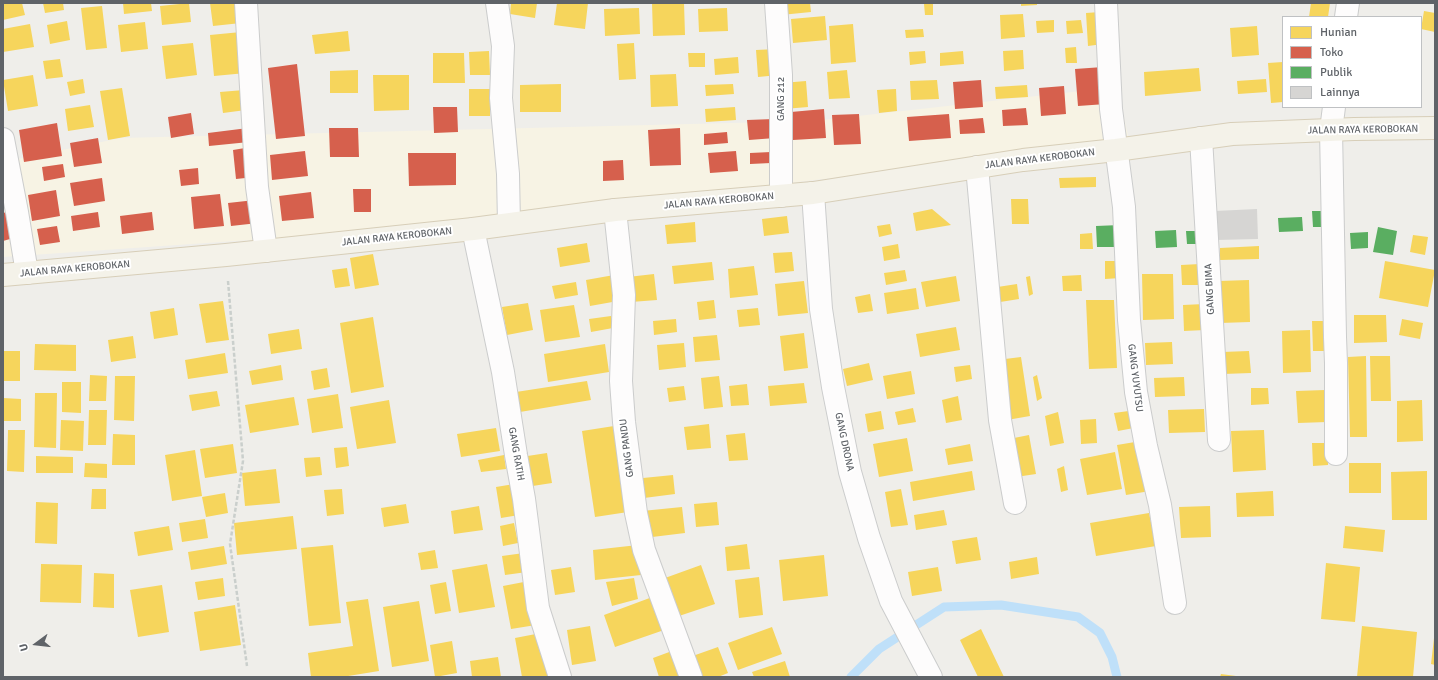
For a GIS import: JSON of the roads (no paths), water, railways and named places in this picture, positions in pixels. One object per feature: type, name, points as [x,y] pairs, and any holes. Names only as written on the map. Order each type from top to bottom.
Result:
[{"type":"main road","name":"JALAN RAYA KEROBOKAN","points":[[3,275],[266,251],[473,229],[615,210],[813,193],[978,167],[1232,134],[1435,128]]},
{"type":"street","points":[[246,3],[257,187],[266,251]]},
{"type":"street","points":[[497,3],[503,46],[500,98],[508,174],[509,224]]},
{"type":"street","name":"GANG 212","points":[[776,3],[781,75],[781,196]]},
{"type":"street","name":"GANG YUYUTSU","points":[[1106,3],[1111,109],[1124,207],[1129,320],[1136,392],[1146,446],[1160,505],[1175,603]]},
{"type":"street","points":[[1346,16],[1348,3]]},
{"type":"street","points":[[1334,108],[1331,130],[1334,337],[1336,363],[1336,454]]},
{"type":"street","name":"GANG BIMA","points":[[1201,138],[1219,440]]},
{"type":"street","points":[[3,139],[27,273]]},
{"type":"street","points":[[978,167],[1000,420],[1015,504]]},
{"type":"street","name":"GANG DRONA","points":[[813,193],[820,309],[833,387],[850,472],[869,538],[891,601],[931,677]]},
{"type":"street","name":"GANG PANDU","points":[[615,210],[624,295],[621,354],[624,422],[636,513],[644,550],[691,677]]},
{"type":"street","name":"GANG RATIH","points":[[473,229],[503,372],[524,499],[538,608],[560,677]]},
{"type":"waterway","points":[[851,677],[879,649],[944,607],[1001,605],[1078,617],[1100,633],[1112,657],[1117,677]]}]
